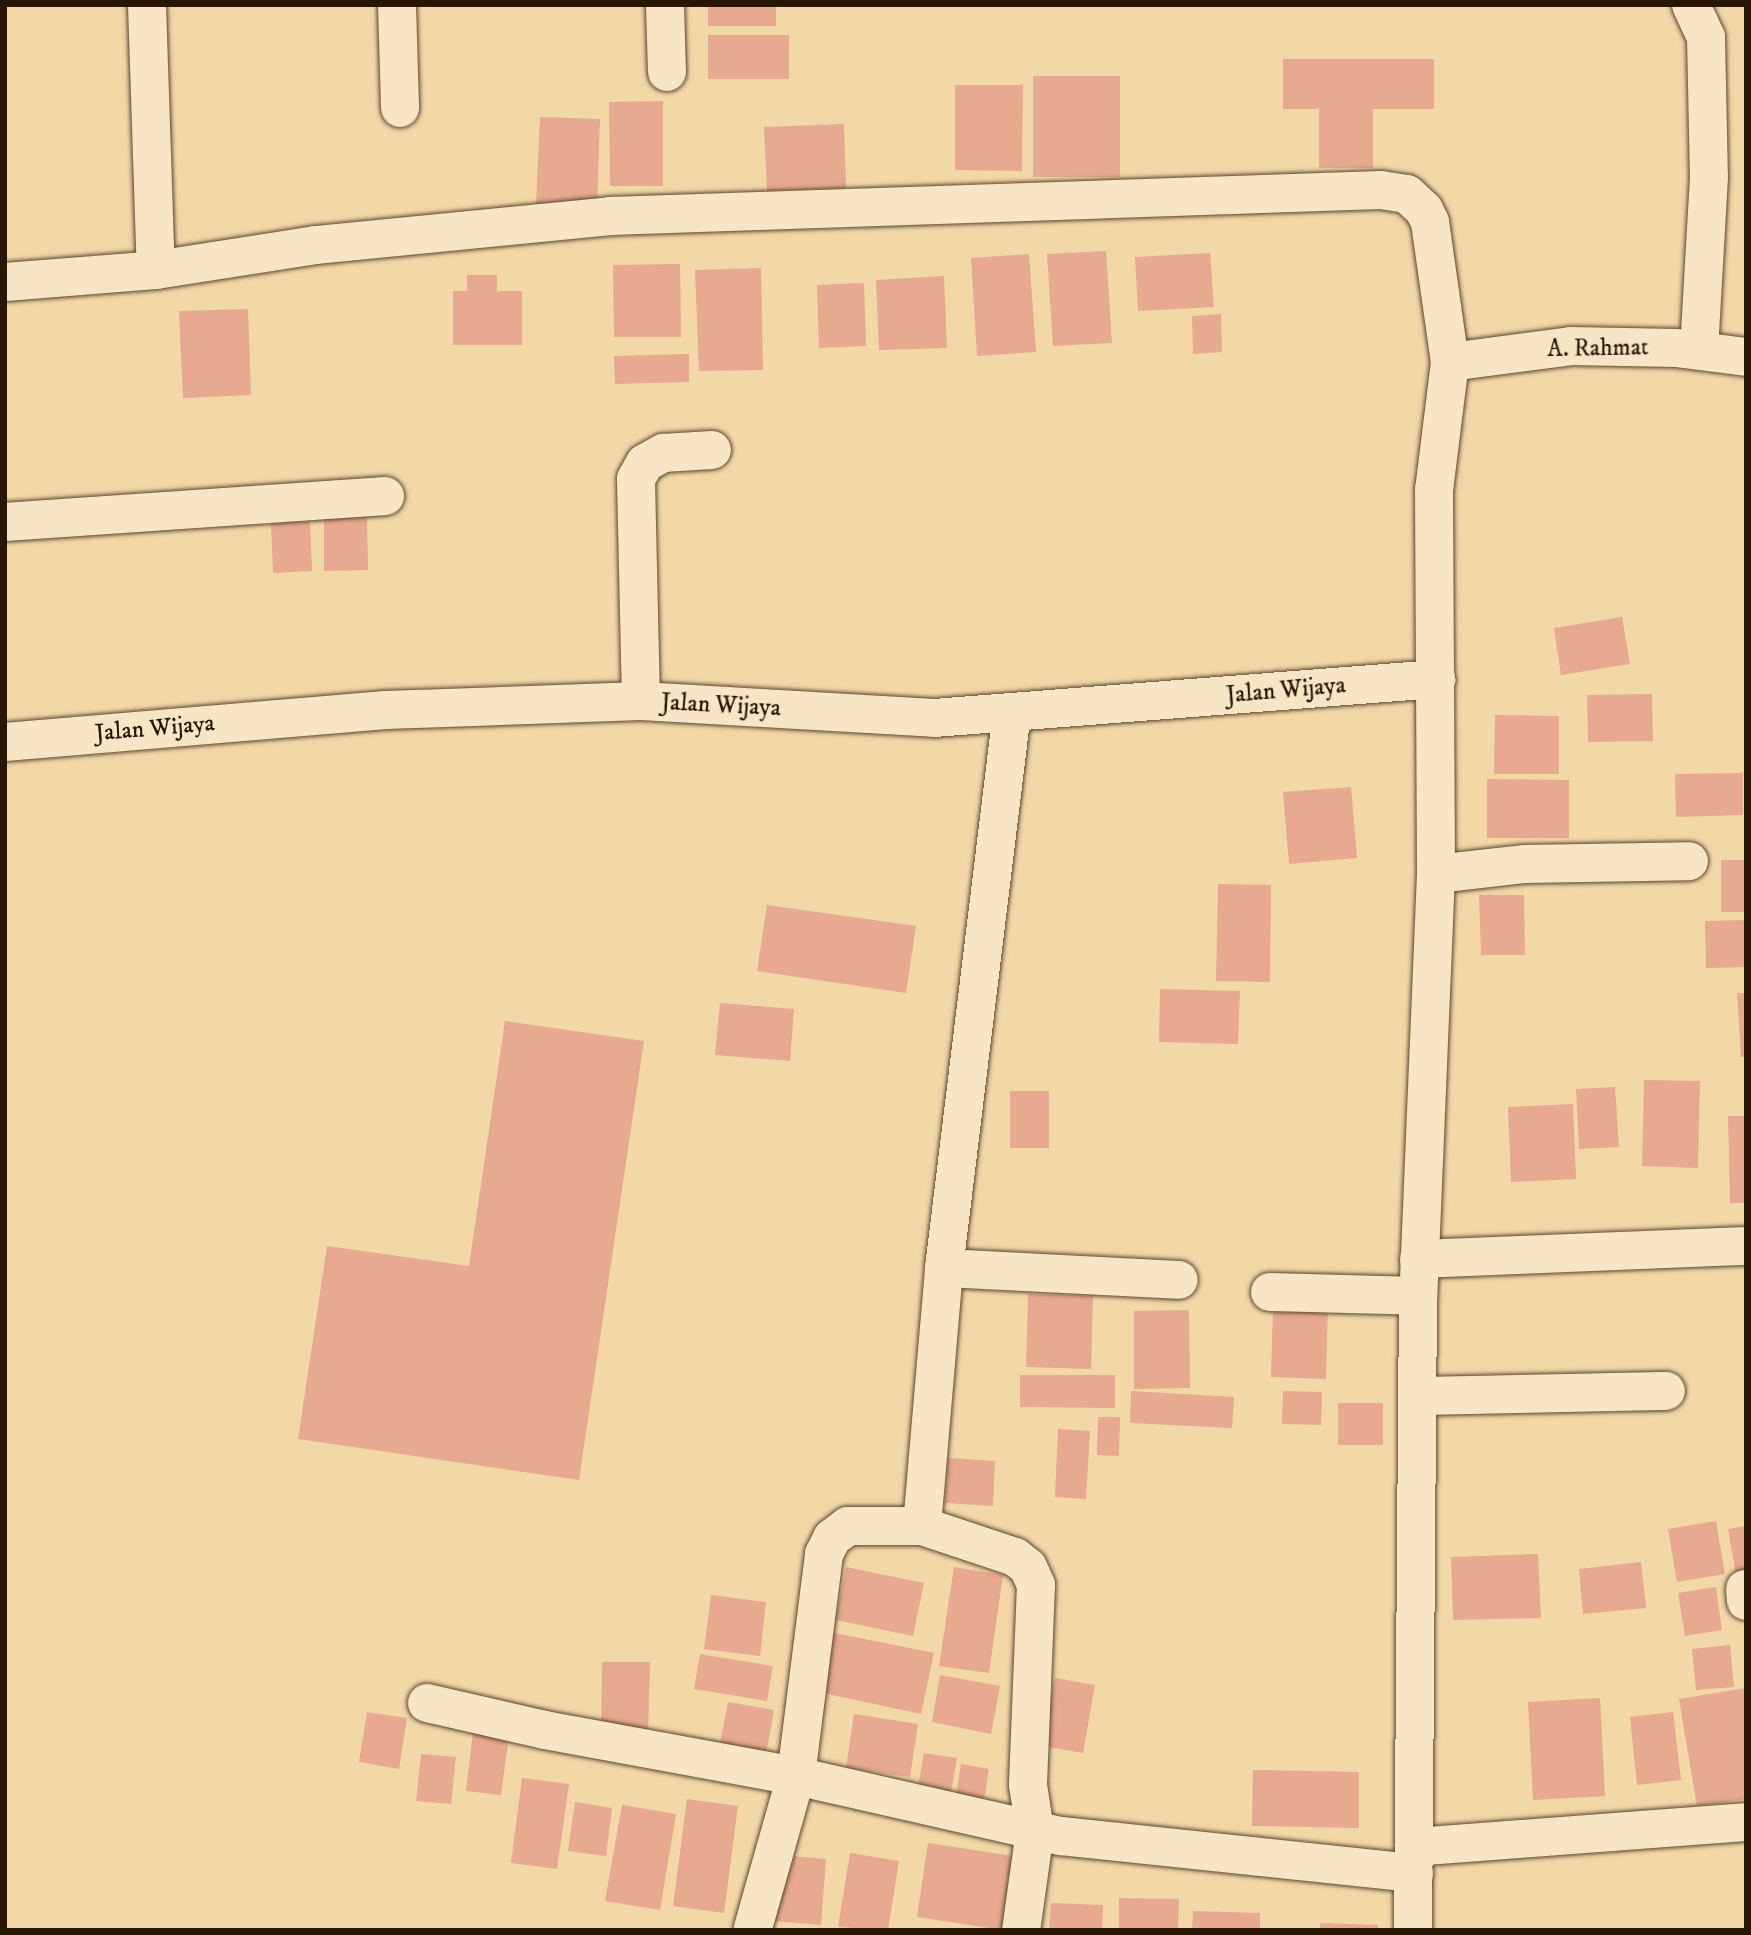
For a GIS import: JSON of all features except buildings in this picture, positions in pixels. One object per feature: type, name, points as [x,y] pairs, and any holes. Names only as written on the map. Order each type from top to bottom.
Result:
[{"type":"street","points":[[147,5],[156,270]]},
{"type":"street","points":[[397,5],[400,108]]},
{"type":"street","points":[[665,5],[667,72]]},
{"type":"street","points":[[1691,5],[1706,37],[1709,177],[1699,351]]},
{"type":"street","points":[[5,282],[156,270],[316,245],[610,216],[1381,190],[1407,194],[1430,222],[1450,362],[1434,490],[1436,874],[1418,1277],[1413,1930]]},
{"type":"street","name":"A. Rahmat","points":[[1450,362],[1571,346],[1699,351],[1746,357]]},
{"type":"street","points":[[641,701],[636,479],[645,463],[663,453],[712,450]]},
{"type":"street","points":[[5,522],[385,496]]},
{"type":"street","name":"Jalan Wijaya","points":[[5,742],[386,710],[641,701],[934,718],[1436,679]]},
{"type":"street","points":[[922,1526],[944,1268],[1012,712]]},
{"type":"street","points":[[1436,874],[1525,864],[1689,861]]},
{"type":"street","points":[[1270,1292],[1746,1245]]},
{"type":"street","points":[[944,1268],[1179,1280]]},
{"type":"street","points":[[1418,1396],[1666,1391]]},
{"type":"street","points":[[753,1928],[796,1776],[824,1554],[832,1538],[848,1526],[922,1526],[1015,1558],[1028,1567],[1036,1586],[1028,1785],[1035,1831],[1021,1930]]},
{"type":"street","points":[[1745,1589],[1746,1601]]},
{"type":"street","points":[[427,1703],[545,1730],[796,1776],[1035,1831],[1414,1860],[1746,1822]]}]
